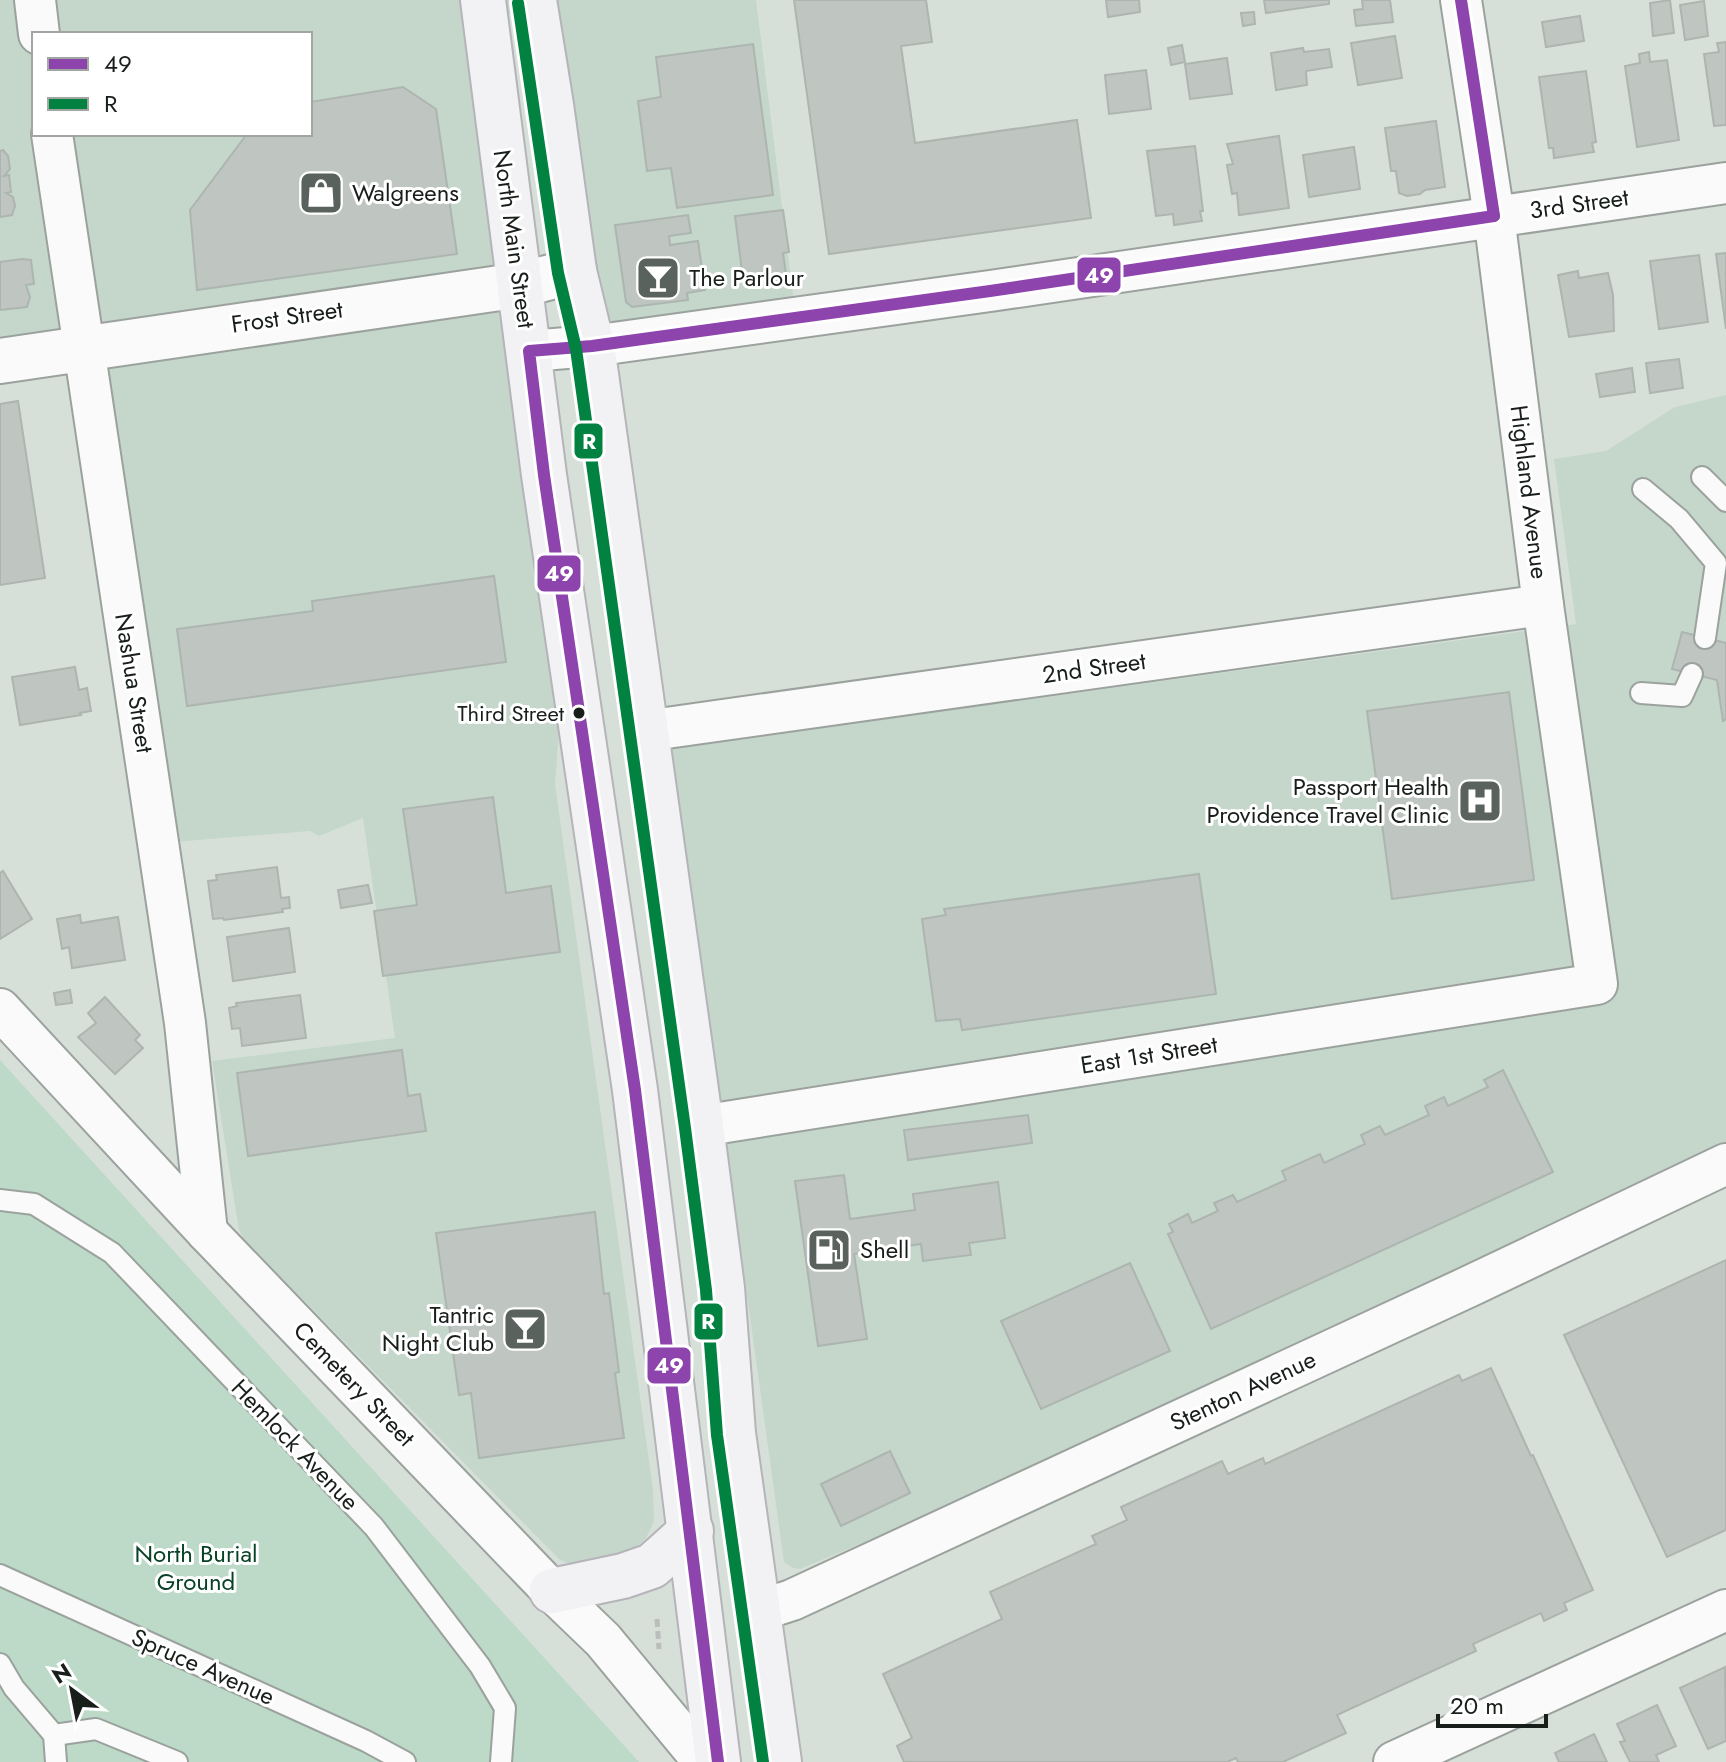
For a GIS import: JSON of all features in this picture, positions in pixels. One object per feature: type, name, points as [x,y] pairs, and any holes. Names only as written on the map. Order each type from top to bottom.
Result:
[{"type":"main road","name":"North Main Street","points":[[483,0],[549,505],[635,1090],[718,1762]]},
{"type":"main road","points":[[534,0],[574,271],[592,346],[701,1126],[722,1288],[733,1433],[779,1762]]},
{"type":"main road","points":[[660,1290],[722,1288]]},
{"type":"main road","points":[[552,1591],[623,1576],[652,1566],[691,1531]]},
{"type":"street","points":[[35,0],[39,32]]},
{"type":"street","name":"Highland Avenue","points":[[1461,0],[1494,216],[1543,605],[1597,984]]},
{"type":"street","name":"Nashua Street","points":[[52,136],[185,1023],[207,1232]]},
{"type":"street","name":"3rd Street","points":[[529,351],[592,346],[990,291],[1726,183]]},
{"type":"street","name":"Frost Street","points":[[0,361],[520,285],[574,271]]},
{"type":"street","name":"2nd Street","points":[[645,731],[1543,605]]},
{"type":"street","name":"East 1st Street","points":[[701,1126],[1597,984]]},
{"type":"street","name":"Cemetery Street","points":[[0,1009],[207,1232],[552,1591],[603,1640],[704,1762]]},
{"type":"street","name":"Stenton Avenue","points":[[758,1611],[792,1600],[1213,1406],[1726,1164]]},
{"type":"street","points":[[1394,1762],[1726,1610]]},
{"type":"lane","points":[[1702,477],[1726,501]]},
{"type":"lane","points":[[1643,489],[1721,560],[1705,638]]},
{"type":"lane","points":[[1641,693],[1682,696],[1692,674]]},
{"type":"lane","name":"Hemlock Avenue","points":[[0,1200],[34,1204],[112,1253],[374,1527],[480,1666],[505,1708],[501,1762]]},
{"type":"lane","name":"Spruce Avenue","points":[[0,1575],[366,1741],[405,1762]]},
{"type":"lane","points":[[0,1664],[14,1688],[54,1735],[56,1762]]},
{"type":"lane","points":[[54,1735],[96,1729],[177,1762]]},
{"type":"shaded area","points":[[0,0],[531,0],[482,31],[568,614],[555,784],[653,1490],[654,1521],[646,1538],[634,1550],[618,1557],[569,1564],[559,1559],[245,1241],[239,1230],[212,1061],[395,1038],[363,818],[319,836],[310,831],[161,843],[92,360],[0,369]]},
{"type":"shaded area","points":[[537,0],[756,0],[796,318],[602,341]]},
{"type":"shaded area","points":[[1726,395],[1726,1166],[1691,1196],[800,1569],[784,1562],[727,1151],[665,764],[671,749],[1576,624],[1554,459],[1606,451],[1675,407]]},
{"type":"green space","name":"North Burial Ground","points":[[0,1060],[639,1762],[0,1762]]},
{"type":"building","points":[[794,0],[926,0],[932,42],[901,46],[915,143],[1077,120],[1091,218],[829,254]]},
{"type":"building","points":[[1106,0],[1139,0],[1140,12],[1108,17]]},
{"type":"building","points":[[1264,0],[1329,0],[1329,4],[1266,13]]},
{"type":"building","points":[[1362,0],[1390,0],[1393,22],[1356,26],[1354,10],[1363,9]]},
{"type":"building","points":[[1670,0],[1674,33],[1653,36],[1650,3]]},
{"type":"building","points":[[1704,1],[1708,36],[1685,40],[1680,5]]},
{"type":"building","points":[[1254,12],[1255,24],[1243,26],[1241,13]]},
{"type":"building","points":[[1580,16],[1584,41],[1546,47],[1542,22]]},
{"type":"building","points":[[1395,36],[1402,78],[1358,85],[1351,43]]},
{"type":"building","points":[[1726,42],[1726,125],[1714,126],[1704,54],[1719,52],[1717,43]]},
{"type":"building","points":[[753,44],[773,195],[677,208],[671,168],[647,171],[638,101],[661,97],[656,57]]},
{"type":"building","points":[[1182,45],[1185,62],[1171,65],[1168,48]]},
{"type":"building","points":[[1303,48],[1304,52],[1329,49],[1332,67],[1306,71],[1307,85],[1276,90],[1271,53]]},
{"type":"building","points":[[1649,52],[1650,62],[1667,60],[1679,140],[1637,147],[1625,66],[1640,63],[1639,54]]},
{"type":"building","points":[[1227,58],[1232,94],[1190,99],[1185,64]]},
{"type":"building","points":[[1146,70],[1151,109],[1109,114],[1105,75]]},
{"type":"building","points":[[1586,71],[1596,142],[1592,143],[1594,152],[1554,158],[1553,148],[1549,148],[1539,77]]},
{"type":"building","points":[[403,87],[436,109],[457,254],[197,290],[190,210],[246,136],[312,136],[312,102]]},
{"type":"building","points":[[1436,121],[1445,187],[1407,196],[1399,193],[1396,171],[1391,171],[1385,128]]},
{"type":"building","points":[[1279,136],[1289,208],[1239,215],[1237,193],[1232,194],[1227,165],[1233,164],[1227,144]]},
{"type":"building","points":[[1195,146],[1202,221],[1174,225],[1173,214],[1156,216],[1147,151]]},
{"type":"building","points":[[1354,147],[1360,189],[1309,197],[1303,155]]},
{"type":"building","points":[[3,150],[8,156],[10,169],[4,176],[9,175],[11,192],[6,193],[13,197],[15,206],[12,215],[0,217],[0,151]]},
{"type":"building","points":[[783,210],[789,252],[783,253],[786,274],[770,280],[770,285],[747,288],[743,279],[735,216]]},
{"type":"building","points":[[688,215],[691,233],[669,236],[670,245],[698,241],[705,290],[687,293],[688,300],[632,307],[626,302],[615,225]]},
{"type":"building","points":[[1726,253],[1726,329],[1716,254]]},
{"type":"building","points":[[1699,255],[1708,322],[1659,329],[1650,261]]},
{"type":"building","points":[[31,260],[34,284],[26,285],[30,297],[27,307],[0,310],[0,262]]},
{"type":"building","points":[[1578,271],[1579,278],[1608,273],[1613,295],[1614,331],[1569,337],[1558,275]]},
{"type":"building","points":[[1679,359],[1683,388],[1650,393],[1646,363]]},
{"type":"building","points":[[1632,368],[1635,392],[1600,397],[1596,374]]},
{"type":"building","points":[[18,401],[45,578],[0,585],[0,404]]},
{"type":"building","points":[[494,576],[506,662],[187,706],[177,629],[313,611],[312,601]]},
{"type":"building","points":[[1682,632],[1726,643],[1726,719],[1723,721],[1717,680],[1672,669]]},
{"type":"building","points":[[75,667],[79,690],[87,688],[91,711],[20,725],[12,677]]},
{"type":"building","points":[[1509,692],[1534,880],[1392,899],[1367,711]]},
{"type":"building","points":[[493,797],[506,893],[551,886],[560,952],[383,976],[374,911],[417,905],[403,809]]},
{"type":"building","points":[[277,867],[281,898],[289,897],[290,908],[282,909],[283,912],[213,919],[208,881],[217,880],[216,875]]},
{"type":"building","points":[[3,871],[32,919],[0,939],[0,873]]},
{"type":"building","points":[[1199,874],[1216,994],[962,1030],[960,1019],[936,1021],[922,919],[946,915],[944,909]]},
{"type":"building","points":[[368,885],[372,903],[341,908],[338,890]]},
{"type":"building","points":[[80,915],[81,923],[118,917],[125,960],[72,968],[69,947],[62,949],[57,919]]},
{"type":"building","points":[[289,928],[295,972],[233,981],[227,937]]},
{"type":"building","points":[[70,990],[72,1003],[56,1005],[54,993]]},
{"type":"building","points":[[300,995],[306,1038],[242,1046],[240,1028],[232,1029],[229,1008],[237,1006],[236,1003]]},
{"type":"building","points":[[105,997],[140,1035],[135,1040],[143,1048],[115,1074],[78,1037],[96,1023],[88,1013]]},
{"type":"building","points":[[402,1050],[408,1096],[420,1094],[426,1131],[248,1156],[237,1073]]},
{"type":"building","points":[[1503,1070],[1553,1172],[1211,1329],[1168,1234],[1173,1232],[1169,1224],[1188,1214],[1192,1223],[1218,1211],[1214,1203],[1233,1195],[1237,1202],[1286,1180],[1282,1171],[1320,1154],[1324,1163],[1365,1144],[1361,1135],[1380,1126],[1385,1135],[1429,1115],[1425,1106],[1444,1097],[1448,1106],[1488,1087],[1484,1080]]},
{"type":"building","points":[[1028,1115],[1032,1143],[908,1160],[904,1130]]},
{"type":"building","points":[[844,1175],[850,1219],[915,1210],[913,1194],[998,1182],[1005,1238],[969,1243],[971,1255],[923,1261],[921,1244],[854,1254],[867,1339],[818,1346],[795,1181]]},
{"type":"building","points":[[595,1212],[604,1294],[609,1293],[624,1438],[479,1458],[471,1393],[459,1395],[436,1233]]},
{"type":"building","points":[[1726,1260],[1726,1530],[1667,1557],[1564,1335]]},
{"type":"building","points":[[1130,1263],[1170,1351],[1041,1409],[1001,1321]]},
{"type":"building","points":[[1491,1368],[1593,1590],[1564,1603],[1567,1610],[1544,1621],[1541,1613],[1473,1644],[1476,1651],[1337,1715],[1346,1733],[1283,1762],[1238,1762],[1236,1758],[1227,1762],[904,1762],[897,1746],[912,1738],[883,1674],[1002,1619],[990,1592],[1096,1544],[1092,1536],[1127,1520],[1121,1507],[1222,1461],[1228,1474],[1263,1458],[1265,1464],[1459,1375],[1462,1381]]},
{"type":"building","points":[[890,1451],[910,1493],[841,1526],[821,1484]]},
{"type":"building","points":[[1725,1667],[1726,1741],[1708,1749],[1680,1688]]},
{"type":"building","points":[[1657,1705],[1676,1746],[1656,1755],[1659,1762],[1630,1762],[1620,1742],[1625,1741],[1617,1724]]},
{"type":"building","points":[[1594,1734],[1607,1762],[1559,1762],[1555,1753]]},
{"type":"transit line","name":"49","points":[[1461,0],[1494,216]]},
{"type":"transit line","name":"R","points":[[518,3],[558,273],[576,349],[685,1128],[706,1290],[717,1435],[763,1762]]},
{"type":"transit line","name":"49","points":[[718,1762],[635,1090],[544,475],[529,351],[592,346],[990,291],[1494,216]]},
{"type":"place","name":"Walgreens","points":[[321,193]]},
{"type":"place","name":"The Parlour","points":[[658,278]]},
{"type":"place","name":"Third Street","points":[[579,713]]},
{"type":"place","name":"Passport Health Providence Travel Clinic","points":[[1480,801]]},
{"type":"place","name":"Shell","points":[[829,1250]]},
{"type":"place","name":"Tantric Night Club","points":[[525,1329]]}]
